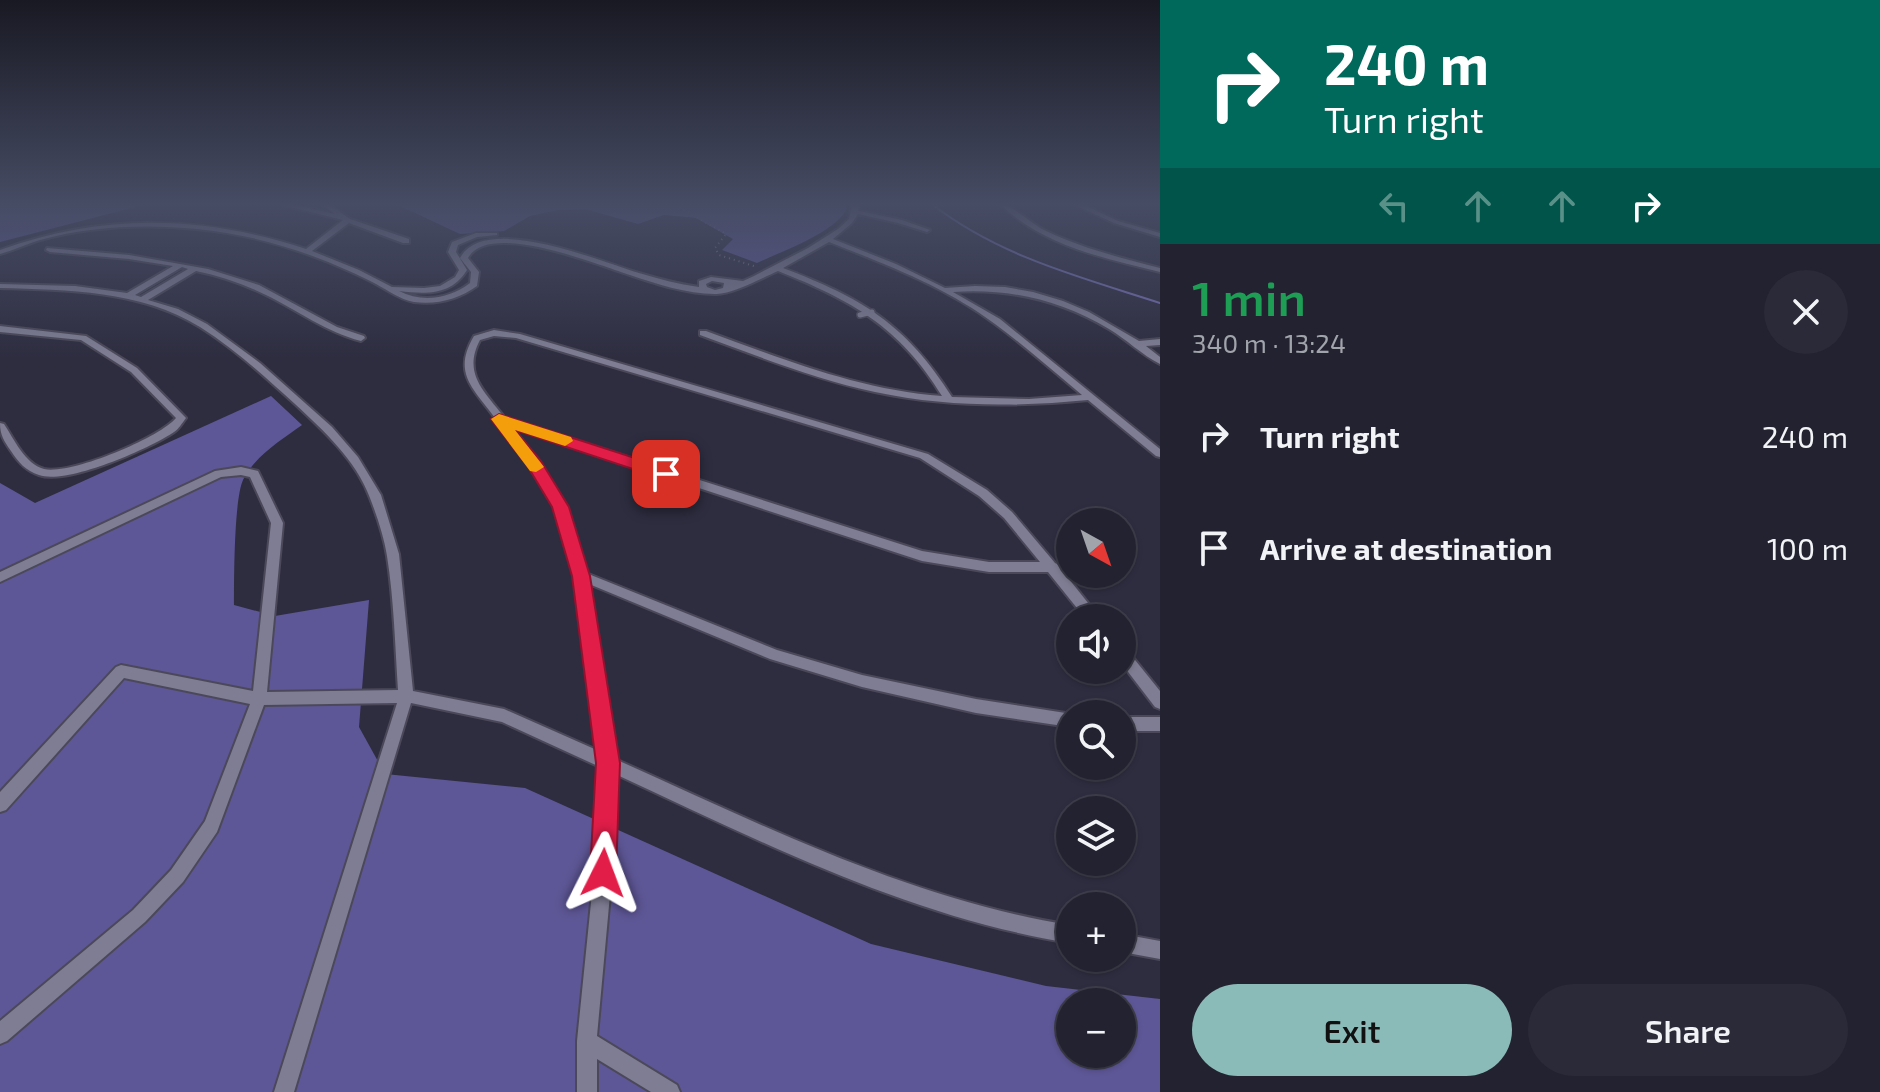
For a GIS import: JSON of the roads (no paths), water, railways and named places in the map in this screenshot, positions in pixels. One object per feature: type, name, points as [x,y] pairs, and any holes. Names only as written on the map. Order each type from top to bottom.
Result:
[{"type":"street","points":[[134,256],[195,268],[254,286],[336,331],[361,338]]},
{"type":"street","points":[[319,256],[400,295],[415,299],[451,297],[474,284],[475,272],[464,258],[466,256]]},
{"type":"street","points":[[388,287],[420,291],[452,284],[463,270],[456,256]]},
{"type":"street","points":[[574,256],[683,287],[721,292],[728,284]]},
{"type":"street","points":[[683,287],[711,279],[728,284],[747,282],[795,256]]},
{"type":"street","points":[[871,256],[945,290],[997,321],[1160,454]]},
{"type":"street","points":[[1116,256],[1160,270]]},
{"type":"street","points":[[128,296],[180,265]]},
{"type":"street","points":[[142,300],[195,268]]},
{"type":"street","points":[[772,268],[872,312],[907,339],[948,399]]},
{"type":"street","points":[[702,283],[710,291]]},
{"type":"street","points":[[0,286],[75,288],[128,296],[175,311],[230,344],[328,429],[354,459],[375,495],[393,554],[406,696],[284,1092]]},
{"type":"street","points":[[945,290],[1015,289],[1092,315],[1160,361]]},
{"type":"street","points":[[0,329],[83,338],[134,370],[181,418],[172,429],[90,467],[50,474],[30,468],[0,426]]},
{"type":"street","points":[[587,1092],[587,1041],[603,873],[608,763],[581,576],[560,507],[535,464],[474,383],[468,366],[470,351],[477,338],[486,333],[517,336],[924,456],[983,493],[1008,515],[1082,604]]},
{"type":"street","points":[[703,333],[843,382],[910,396],[1014,402],[1091,397]]},
{"type":"street","points":[[1138,344],[1160,342]]},
{"type":"street","points":[[499,419],[922,556],[989,567],[1053,567]]},
{"type":"street","points":[[0,577],[219,474],[241,471],[254,474],[277,523],[259,699],[211,826],[177,876],[139,916],[0,1034]]},
{"type":"street","points":[[581,576],[775,655],[862,681],[976,706],[1056,718]]},
{"type":"street","points":[[0,804],[121,671],[259,699],[406,696],[504,716],[828,863],[1006,922],[1056,931]]},
{"type":"street","points":[[1136,672],[1160,702]]},
{"type":"street","points":[[1136,724],[1160,724]]},
{"type":"street","points":[[1136,946],[1160,950]]},
{"type":"street","points":[[587,1041],[670,1092]]},
{"type":"lane","points":[[860,315],[872,312]]},
{"type":"waterway","points":[[1023,256],[1160,303]]}]
